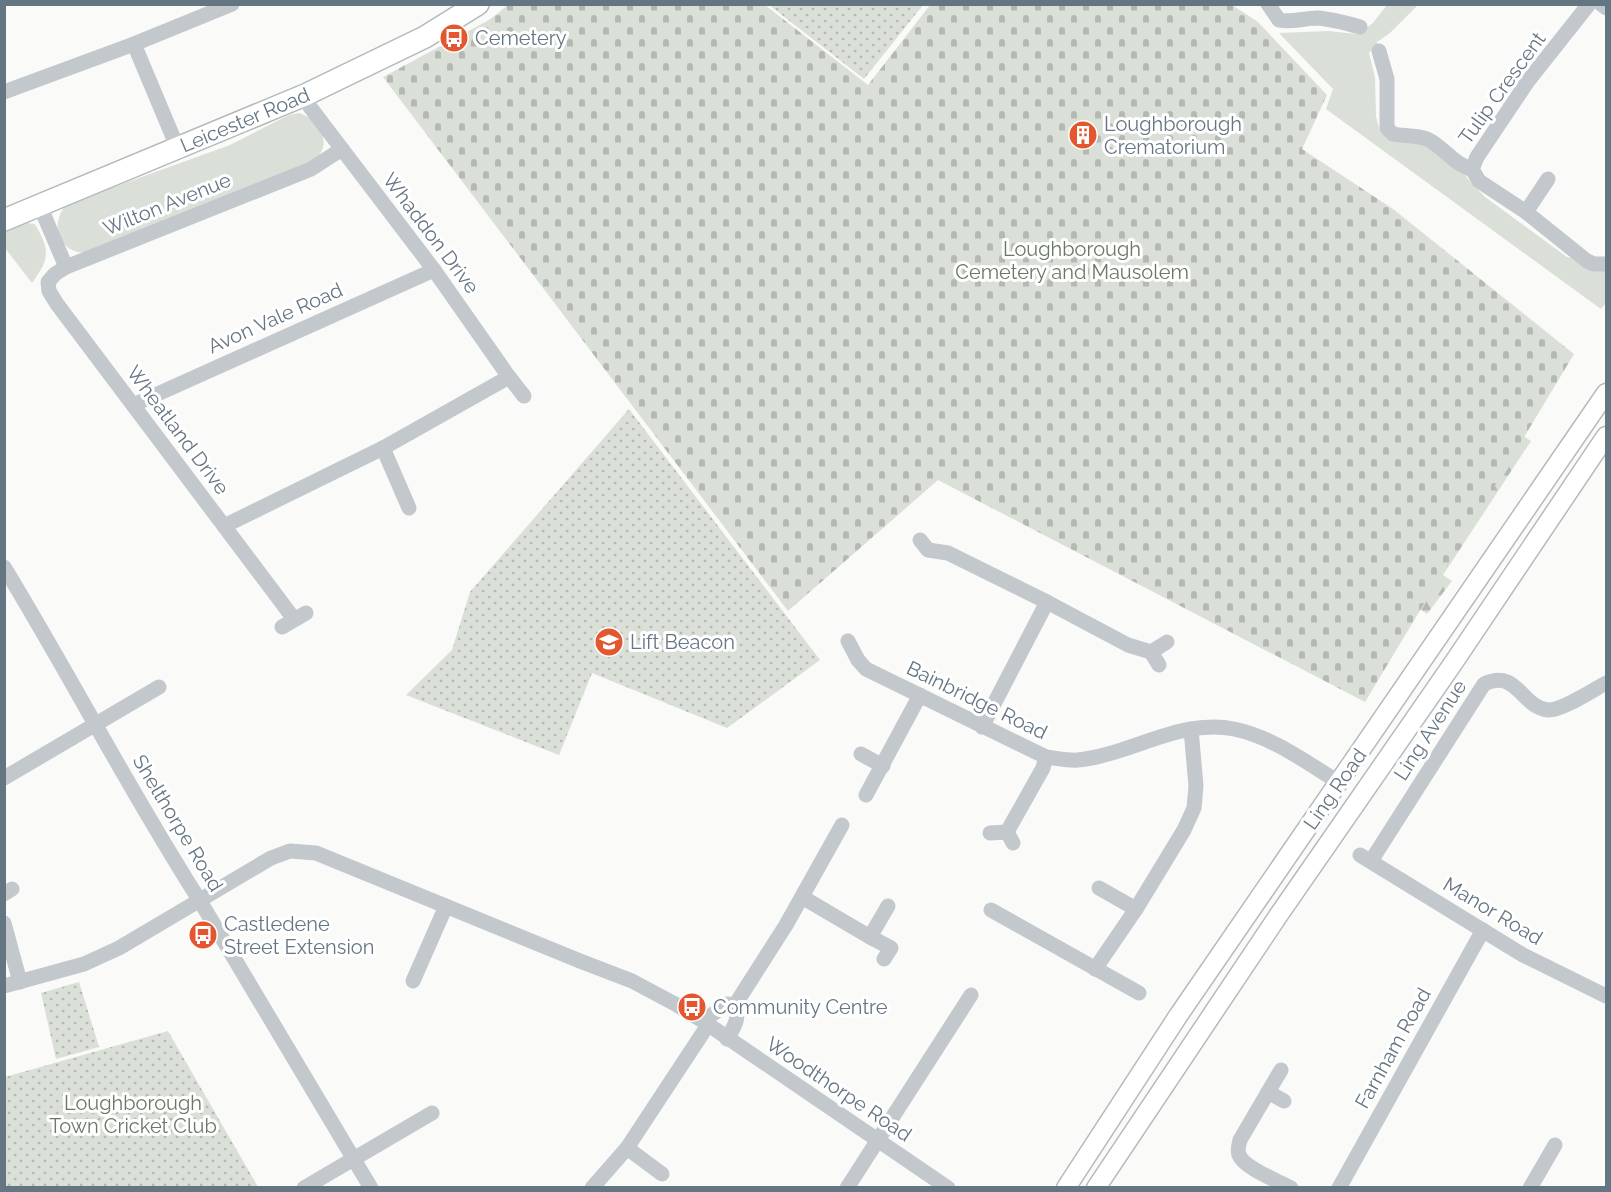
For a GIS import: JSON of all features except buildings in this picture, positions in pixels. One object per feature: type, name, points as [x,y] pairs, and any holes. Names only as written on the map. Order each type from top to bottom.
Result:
[{"type":"highway","name":"Leicester Road","points":[[4,220],[305,95],[425,37],[478,4]]},
{"type":"main road","name":"Ling Road","points":[[1066,1188],[1179,1016],[1606,393]]},
{"type":"main road","name":"Ling Road","points":[[1096,1188],[1272,925],[1461,652],[1606,436]]},
{"type":"street","points":[[4,92],[134,44],[232,4]]},
{"type":"street","points":[[1268,4],[1280,20],[1288,22],[1316,18],[1335,20],[1360,27]]},
{"type":"street","name":"Tulip Crescent","points":[[1589,4],[1528,81],[1477,157],[1472,169],[1479,181],[1526,212],[1587,261],[1594,264],[1606,264]]},
{"type":"street","points":[[1601,4],[1606,8]]},
{"type":"street","points":[[134,44],[178,149]]},
{"type":"street","points":[[1378,51],[1387,79],[1387,128],[1392,134],[1425,139],[1443,150],[1463,167],[1472,169]]},
{"type":"street","name":"Whaddon Drive","points":[[305,95],[310,107],[434,270],[524,396]]},
{"type":"street","name":"Wilton Avenue","points":[[66,267],[311,169],[342,149]]},
{"type":"street","points":[[1526,212],[1548,179]]},
{"type":"street","points":[[40,206],[66,267]]},
{"type":"street","name":"Wheatland Drive","points":[[66,267],[54,274],[48,282],[49,291],[294,620]]},
{"type":"street","name":"Avon Vale Road","points":[[133,405],[434,270]]},
{"type":"street","points":[[224,526],[383,448],[509,377]]},
{"type":"street","points":[[383,448],[410,508]]},
{"type":"street","points":[[924,551],[948,553],[1155,659],[1167,642]]},
{"type":"street","name":"Shelthorpe Road","points":[[4,567],[55,650],[95,725],[171,855],[371,1188]]},
{"type":"street","points":[[982,727],[1047,602]]},
{"type":"street","name":"Bainbridge Road","points":[[846,638],[858,660],[866,669],[1046,757],[1076,760],[1101,756],[1191,729],[1232,729],[1261,737],[1340,783]]},
{"type":"street","name":"Ling Avenue","points":[[1366,858],[1484,684],[1494,679],[1504,680],[1547,715],[1606,683]]},
{"type":"street","points":[[4,778],[159,687]]},
{"type":"street","points":[[867,795],[920,695]]},
{"type":"street","points":[[1095,969],[1137,909],[1184,830],[1194,808],[1196,786],[1191,729]]},
{"type":"street","points":[[861,754],[883,766]]},
{"type":"street","points":[[990,833],[1010,837],[1046,757]]},
{"type":"street","points":[[727,1039],[736,1024],[738,1014],[735,1005],[842,825]]},
{"type":"street","name":"Woodthorpe Road","points":[[4,986],[84,964],[119,948],[271,858],[290,851],[302,850],[316,853],[632,981],[705,1023],[948,1188]]},
{"type":"street","name":"Manor Road","points":[[1366,858],[1523,955],[1606,996]]},
{"type":"street","points":[[1099,888],[1137,909]]},
{"type":"street","points":[[801,897],[891,948],[885,960]]},
{"type":"street","points":[[413,981],[446,906]]},
{"type":"street","points":[[870,937],[888,906]]},
{"type":"street","points":[[991,910],[1139,993]]},
{"type":"street","points":[[4,923],[20,982]]},
{"type":"street","name":"Farnham Road","points":[[1340,1188],[1483,930]]},
{"type":"street","points":[[847,1188],[971,995]]},
{"type":"street","points":[[592,1188],[627,1148],[705,1023],[727,1004],[735,1005]]},
{"type":"street","points":[[1281,1070],[1240,1140],[1239,1154],[1246,1163],[1291,1188]]},
{"type":"street","points":[[1268,1092],[1284,1101]]},
{"type":"street","points":[[304,1188],[432,1113]]},
{"type":"street","points":[[1530,1188],[1556,1146]]},
{"type":"street","points":[[627,1148],[662,1174]]},
{"type":"green space","name":"Loughborough Cemetery and Mausolem","points":[[508,5],[765,5],[868,85],[930,5],[1232,5],[1258,22],[1327,95],[1302,149],[1393,209],[1574,354],[1365,702],[938,480],[788,611],[383,77],[489,20]]},
{"type":"green space","points":[[769,5],[923,5],[864,79]]},
{"type":"green space","points":[[1387,5],[1418,5],[1390,33],[1377,42],[1369,53],[1375,77],[1376,117],[1380,131],[1385,135],[1425,139],[1472,169],[1466,177],[1485,197],[1567,257],[1606,264],[1606,303],[1601,309],[1326,109],[1333,89],[1279,33],[1328,31],[1356,34],[1372,24]]},
{"type":"green space","points":[[299,113],[312,120],[321,132],[323,146],[316,159],[86,253],[76,252],[69,248],[59,236],[58,220],[67,204],[230,145],[289,115]]},
{"type":"green space","points":[[27,223],[35,224],[46,254],[42,267],[32,283],[5,248],[4,231]]},
{"type":"green space","points":[[629,409],[820,660],[727,728],[592,673],[559,755],[406,695],[452,650],[470,592]]},
{"type":"green space","points":[[1520,434],[1531,441],[1443,575],[1452,581],[1427,614],[1410,602]]},
{"type":"green space","points":[[79,982],[99,1047],[56,1059],[41,993]]},
{"type":"green space","name":"Loughborough Town Cricket Club","points":[[168,1031],[258,1187],[5,1187],[5,1077]]},
{"type":"place","name":"Cemetery","points":[[454,38]]},
{"type":"place","name":"Loughborough Crematorium","points":[[1083,135]]},
{"type":"place","name":"Lift Beacon","points":[[609,642]]},
{"type":"place","name":"Castledene Street Extension","points":[[203,935]]},
{"type":"place","name":"Community Centre","points":[[692,1007]]}]
